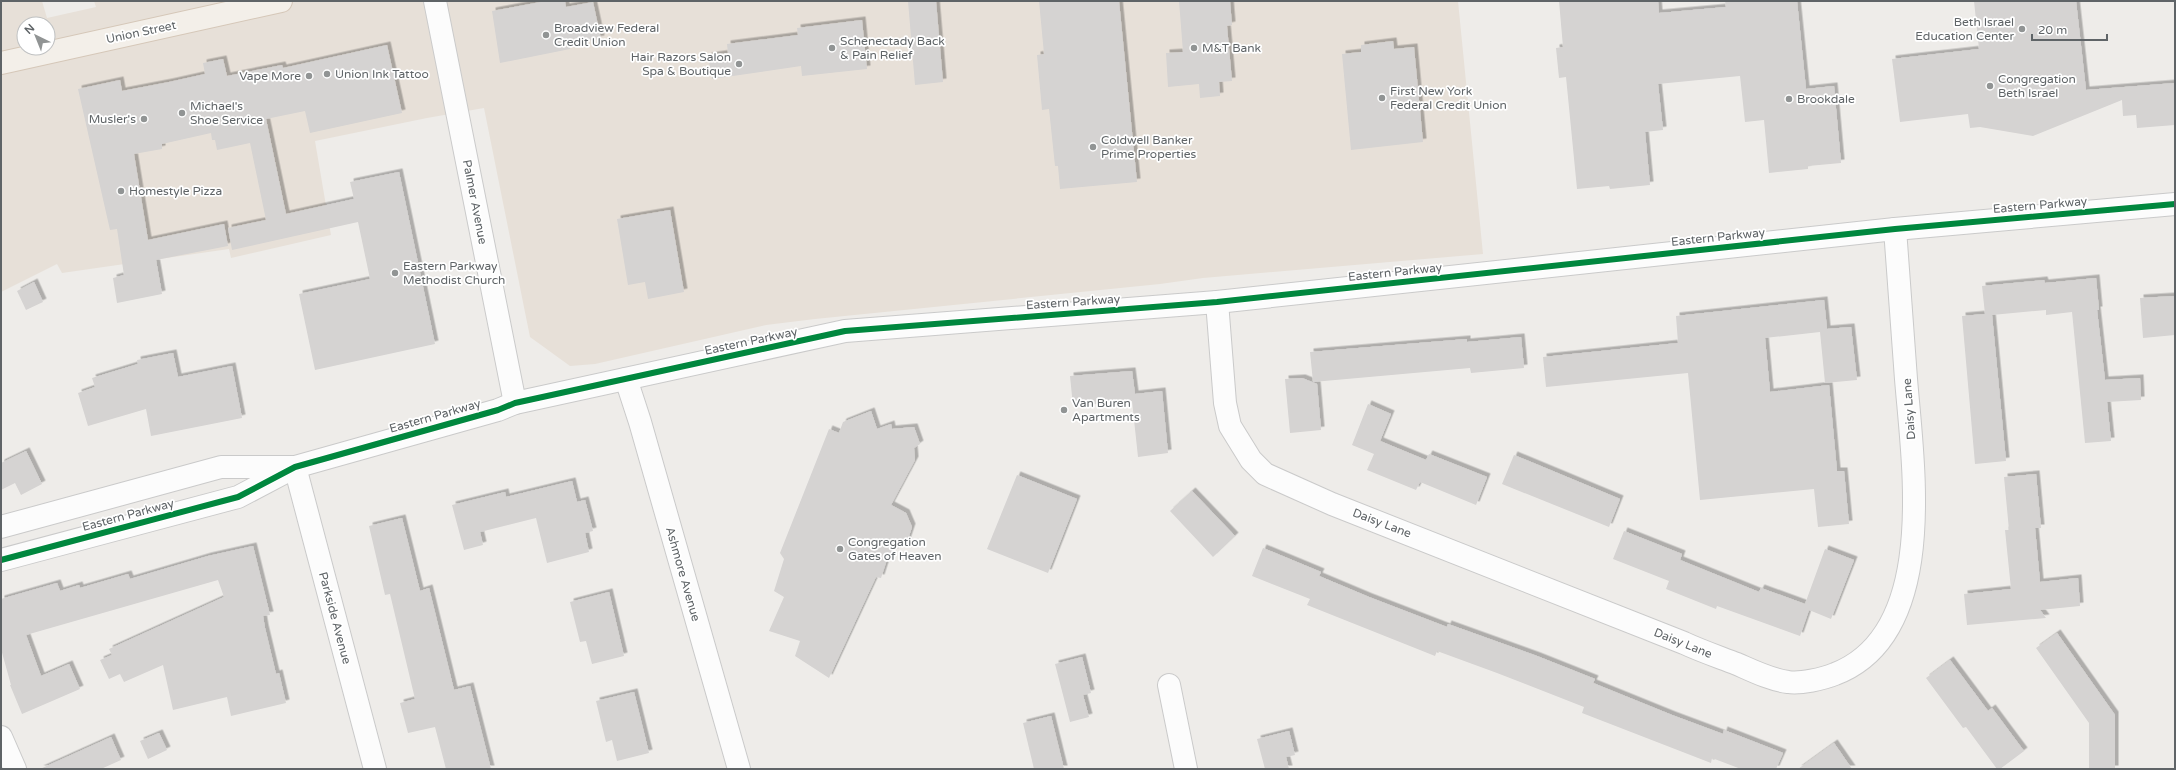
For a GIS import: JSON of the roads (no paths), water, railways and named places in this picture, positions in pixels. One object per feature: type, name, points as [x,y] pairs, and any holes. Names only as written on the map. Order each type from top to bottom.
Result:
[{"type":"main road","name":"Union Street","points":[[1,63],[281,1]]},
{"type":"street","name":"Palmer Avenue","points":[[435,1],[516,402]]},
{"type":"street","name":"Eastern Parkway","points":[[1,560],[238,498],[295,467],[498,410],[516,402],[846,331],[1217,302],[1895,229],[2175,204]]},
{"type":"street","name":"Daisy Lane","points":[[1217,302],[1225,403],[1230,426],[1251,460],[1265,474],[1332,504],[1684,643],[1707,654],[1718,656],[1775,680],[1790,683],[1824,679],[1848,669],[1869,653],[1883,635],[1895,615],[1908,573],[1915,523],[1913,474],[1895,229]]},
{"type":"street","name":"Ashmore Avenue","points":[[626,379],[638,416],[739,769]]},
{"type":"street","name":"Eastern Parkway","points":[[1,527],[221,467],[295,467]]},
{"type":"street","name":"Parkside Avenue","points":[[295,467],[375,769]]},
{"type":"street","points":[[1168,685],[1186,769]]},
{"type":"street","points":[[1,737],[15,769]]},
{"type":"place","name":"Beth Israel Education Center","points":[[2022,29]]},
{"type":"place","name":"Broadview Federal Credit Union","points":[[546,35]]},
{"type":"place","name":"Schenectady Back & Pain Relief","points":[[832,48]]},
{"type":"place","name":"M&T Bank","points":[[1194,48]]},
{"type":"place","name":"Hair Razors Salon Spa & Boutique","points":[[739,64]]},
{"type":"place","name":"Union Ink Tattoo","points":[[327,74]]},
{"type":"place","name":"Vape More","points":[[309,76]]},
{"type":"place","name":"Congregation Beth Israel","points":[[1990,86]]},
{"type":"place","name":"First New York Federal Credit Union","points":[[1382,98]]},
{"type":"place","name":"Brookdale","points":[[1789,99]]},
{"type":"place","name":"Michael's Shoe Service","points":[[182,113]]},
{"type":"place","name":"Musler's","points":[[144,119]]},
{"type":"place","name":"Coldwell Banker Prime Properties","points":[[1093,147]]},
{"type":"place","name":"Homestyle Pizza","points":[[121,191]]},
{"type":"place","name":"Eastern Parkway Methodist Church","points":[[395,273]]},
{"type":"place","name":"Van Buren Apartments","points":[[1064,410]]},
{"type":"place","name":"Congregation Gates of Heaven","points":[[840,549]]}]
